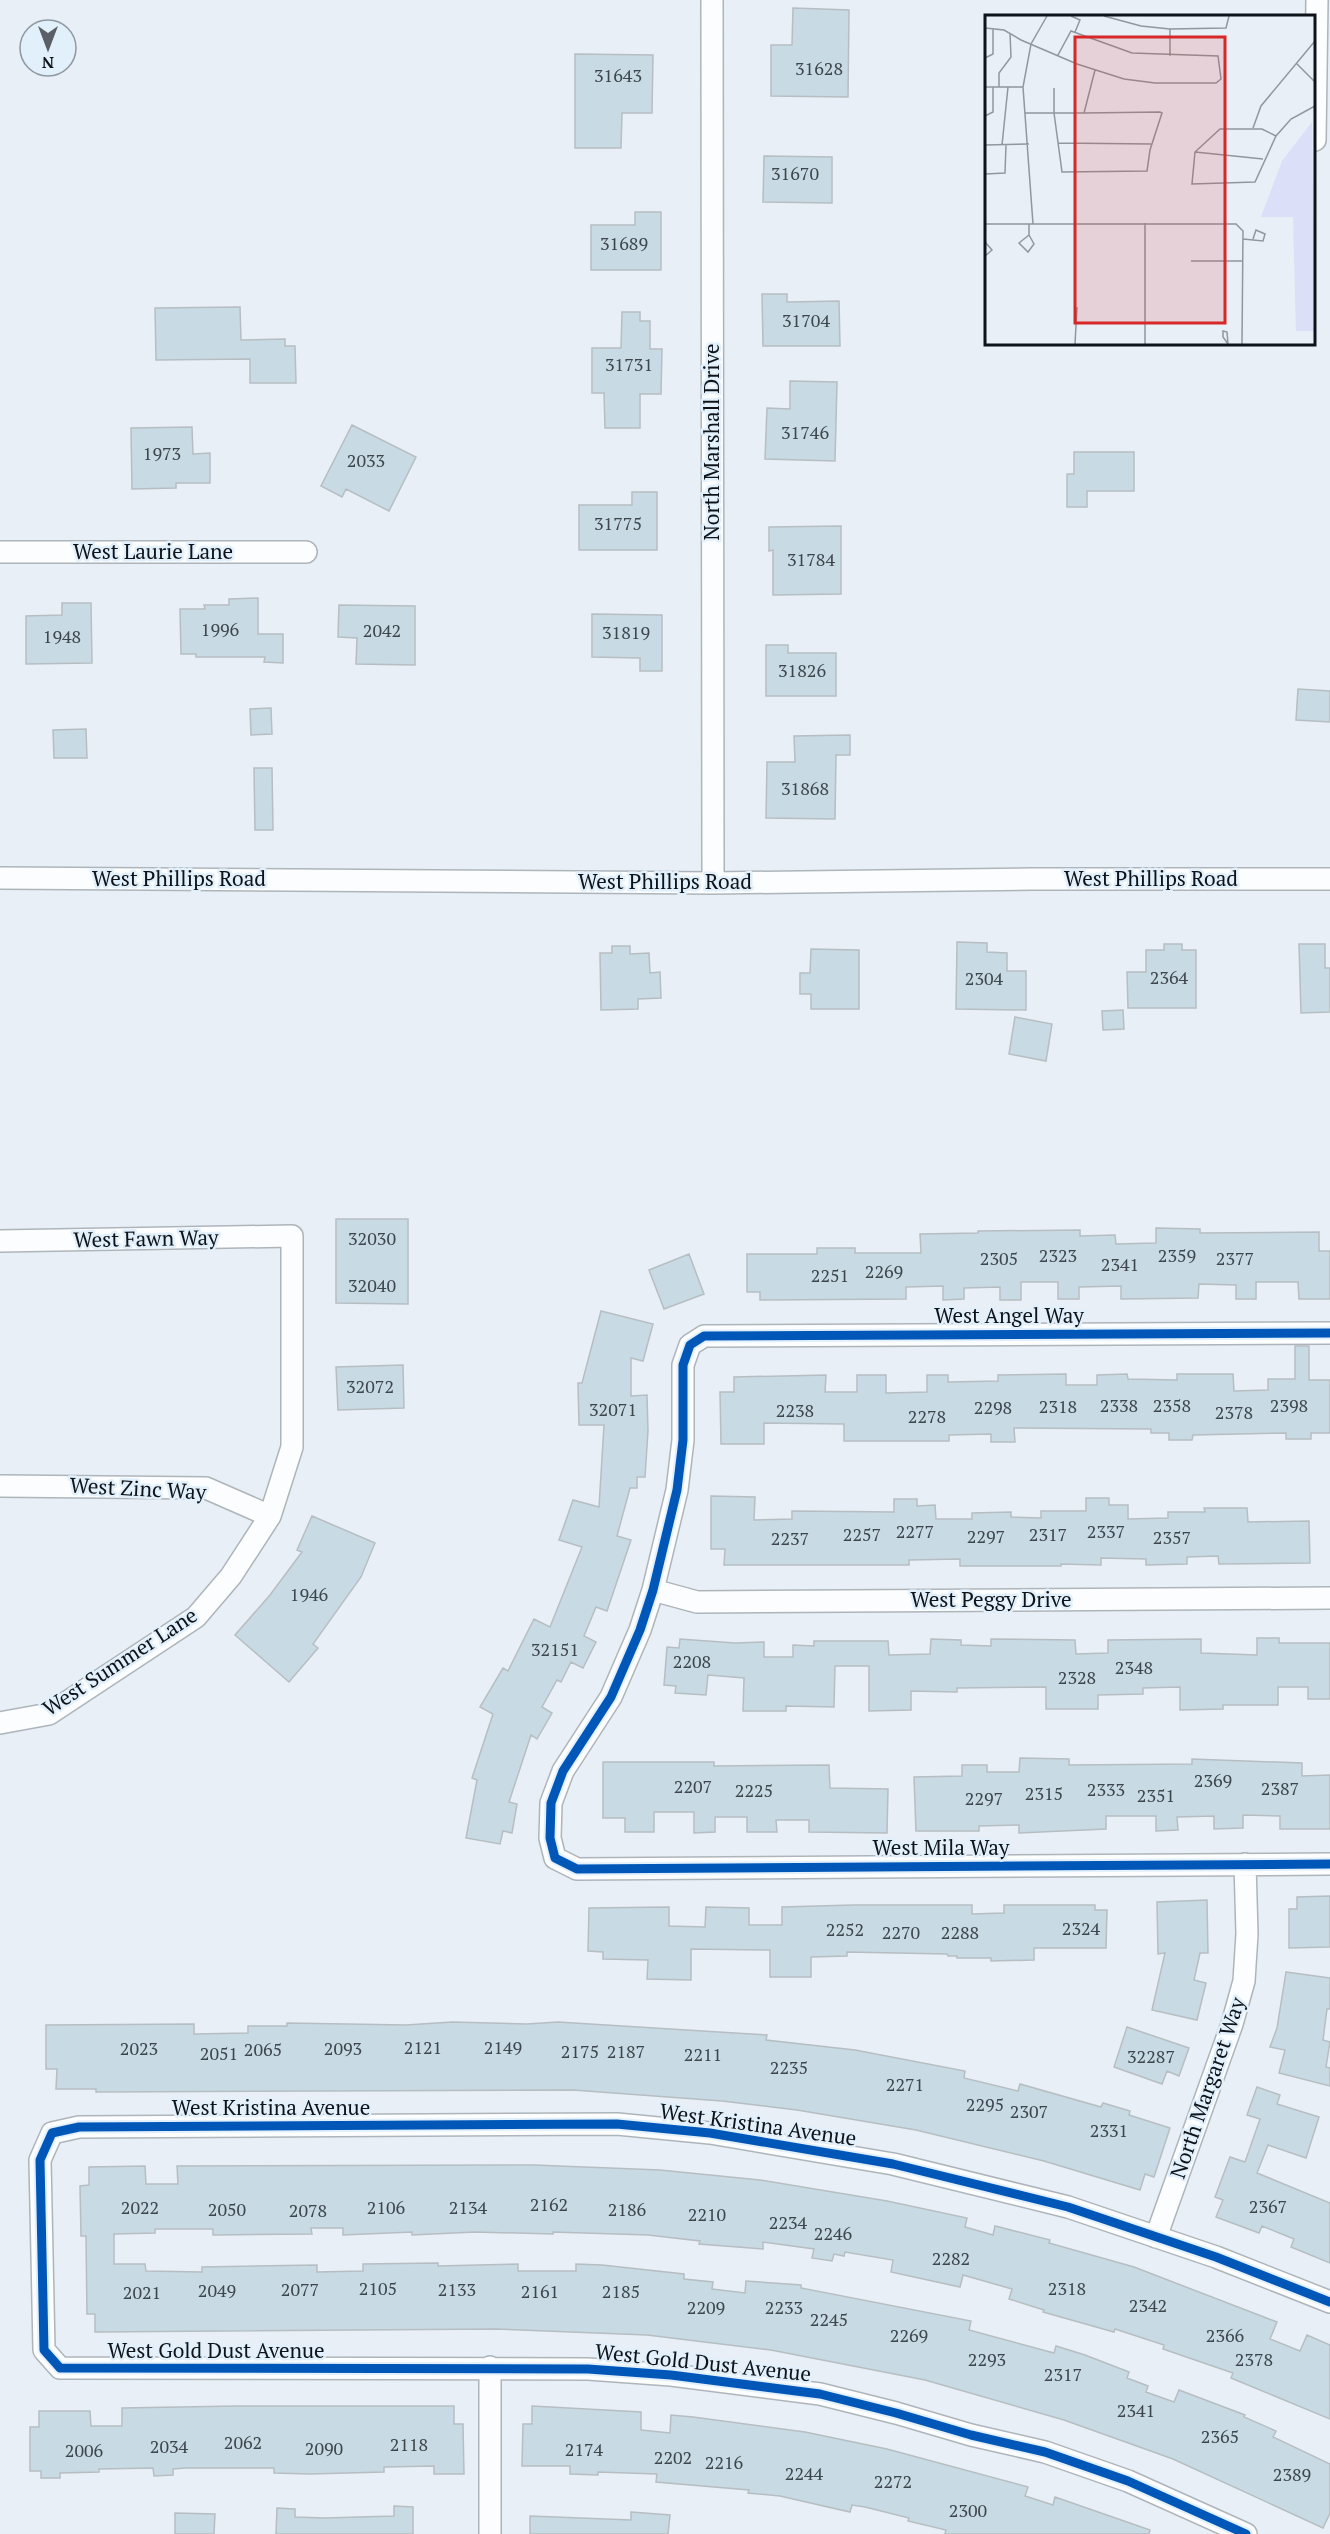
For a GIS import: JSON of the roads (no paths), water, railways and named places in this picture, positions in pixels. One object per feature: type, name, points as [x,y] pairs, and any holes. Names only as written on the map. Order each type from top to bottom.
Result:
[{"type":"street","name":"North Marshall Drive","points":[[712,0],[712,883]]},
{"type":"street","points":[[1315,140],[1317,0]]},
{"type":"street","name":"West Laurie Lane","points":[[0,552],[306,552]]},
{"type":"street","name":"West Phillips Road","points":[[0,878],[712,883],[1032,879],[1330,879]]},
{"type":"street","name":"West Fawn Way","points":[[0,1241],[292,1236]]},
{"type":"street","name":"West Summer Lane","points":[[0,1723],[48,1714],[196,1617],[231,1576],[270,1516],[292,1447],[292,1236]]},
{"type":"street","name":"West Angel Way","points":[[653,1590],[677,1490],[683,1440],[683,1365],[690,1345],[704,1336],[1330,1333]]},
{"type":"street","name":"West Zinc Way","points":[[0,1486],[206,1488],[270,1516]]},
{"type":"street","name":"West Peggy Drive","points":[[653,1590],[697,1602],[1330,1598]]},
{"type":"street","name":"West Mila Way","points":[[653,1590],[640,1630],[611,1697],[585,1735],[559,1782],[551,1803],[550,1838],[555,1858],[578,1869],[1330,1864]]},
{"type":"street","name":"North Margaret Way","points":[[1156,2237],[1232,2024],[1244,1981],[1247,1934],[1245,1864]]},
{"type":"street","name":"West Kristina Avenue","points":[[60,2368],[44,2350],[39,2160],[51,2133],[79,2127],[628,2125],[710,2133],[893,2164],[1068,2208],[1156,2237],[1330,2302]]},
{"type":"street","points":[[490,2367],[490,2534]]},
{"type":"street","name":"West Gold Dust Avenue","points":[[60,2368],[490,2367],[588,2369],[671,2375],[820,2394],[1045,2452],[1128,2481],[1246,2534]]}]
